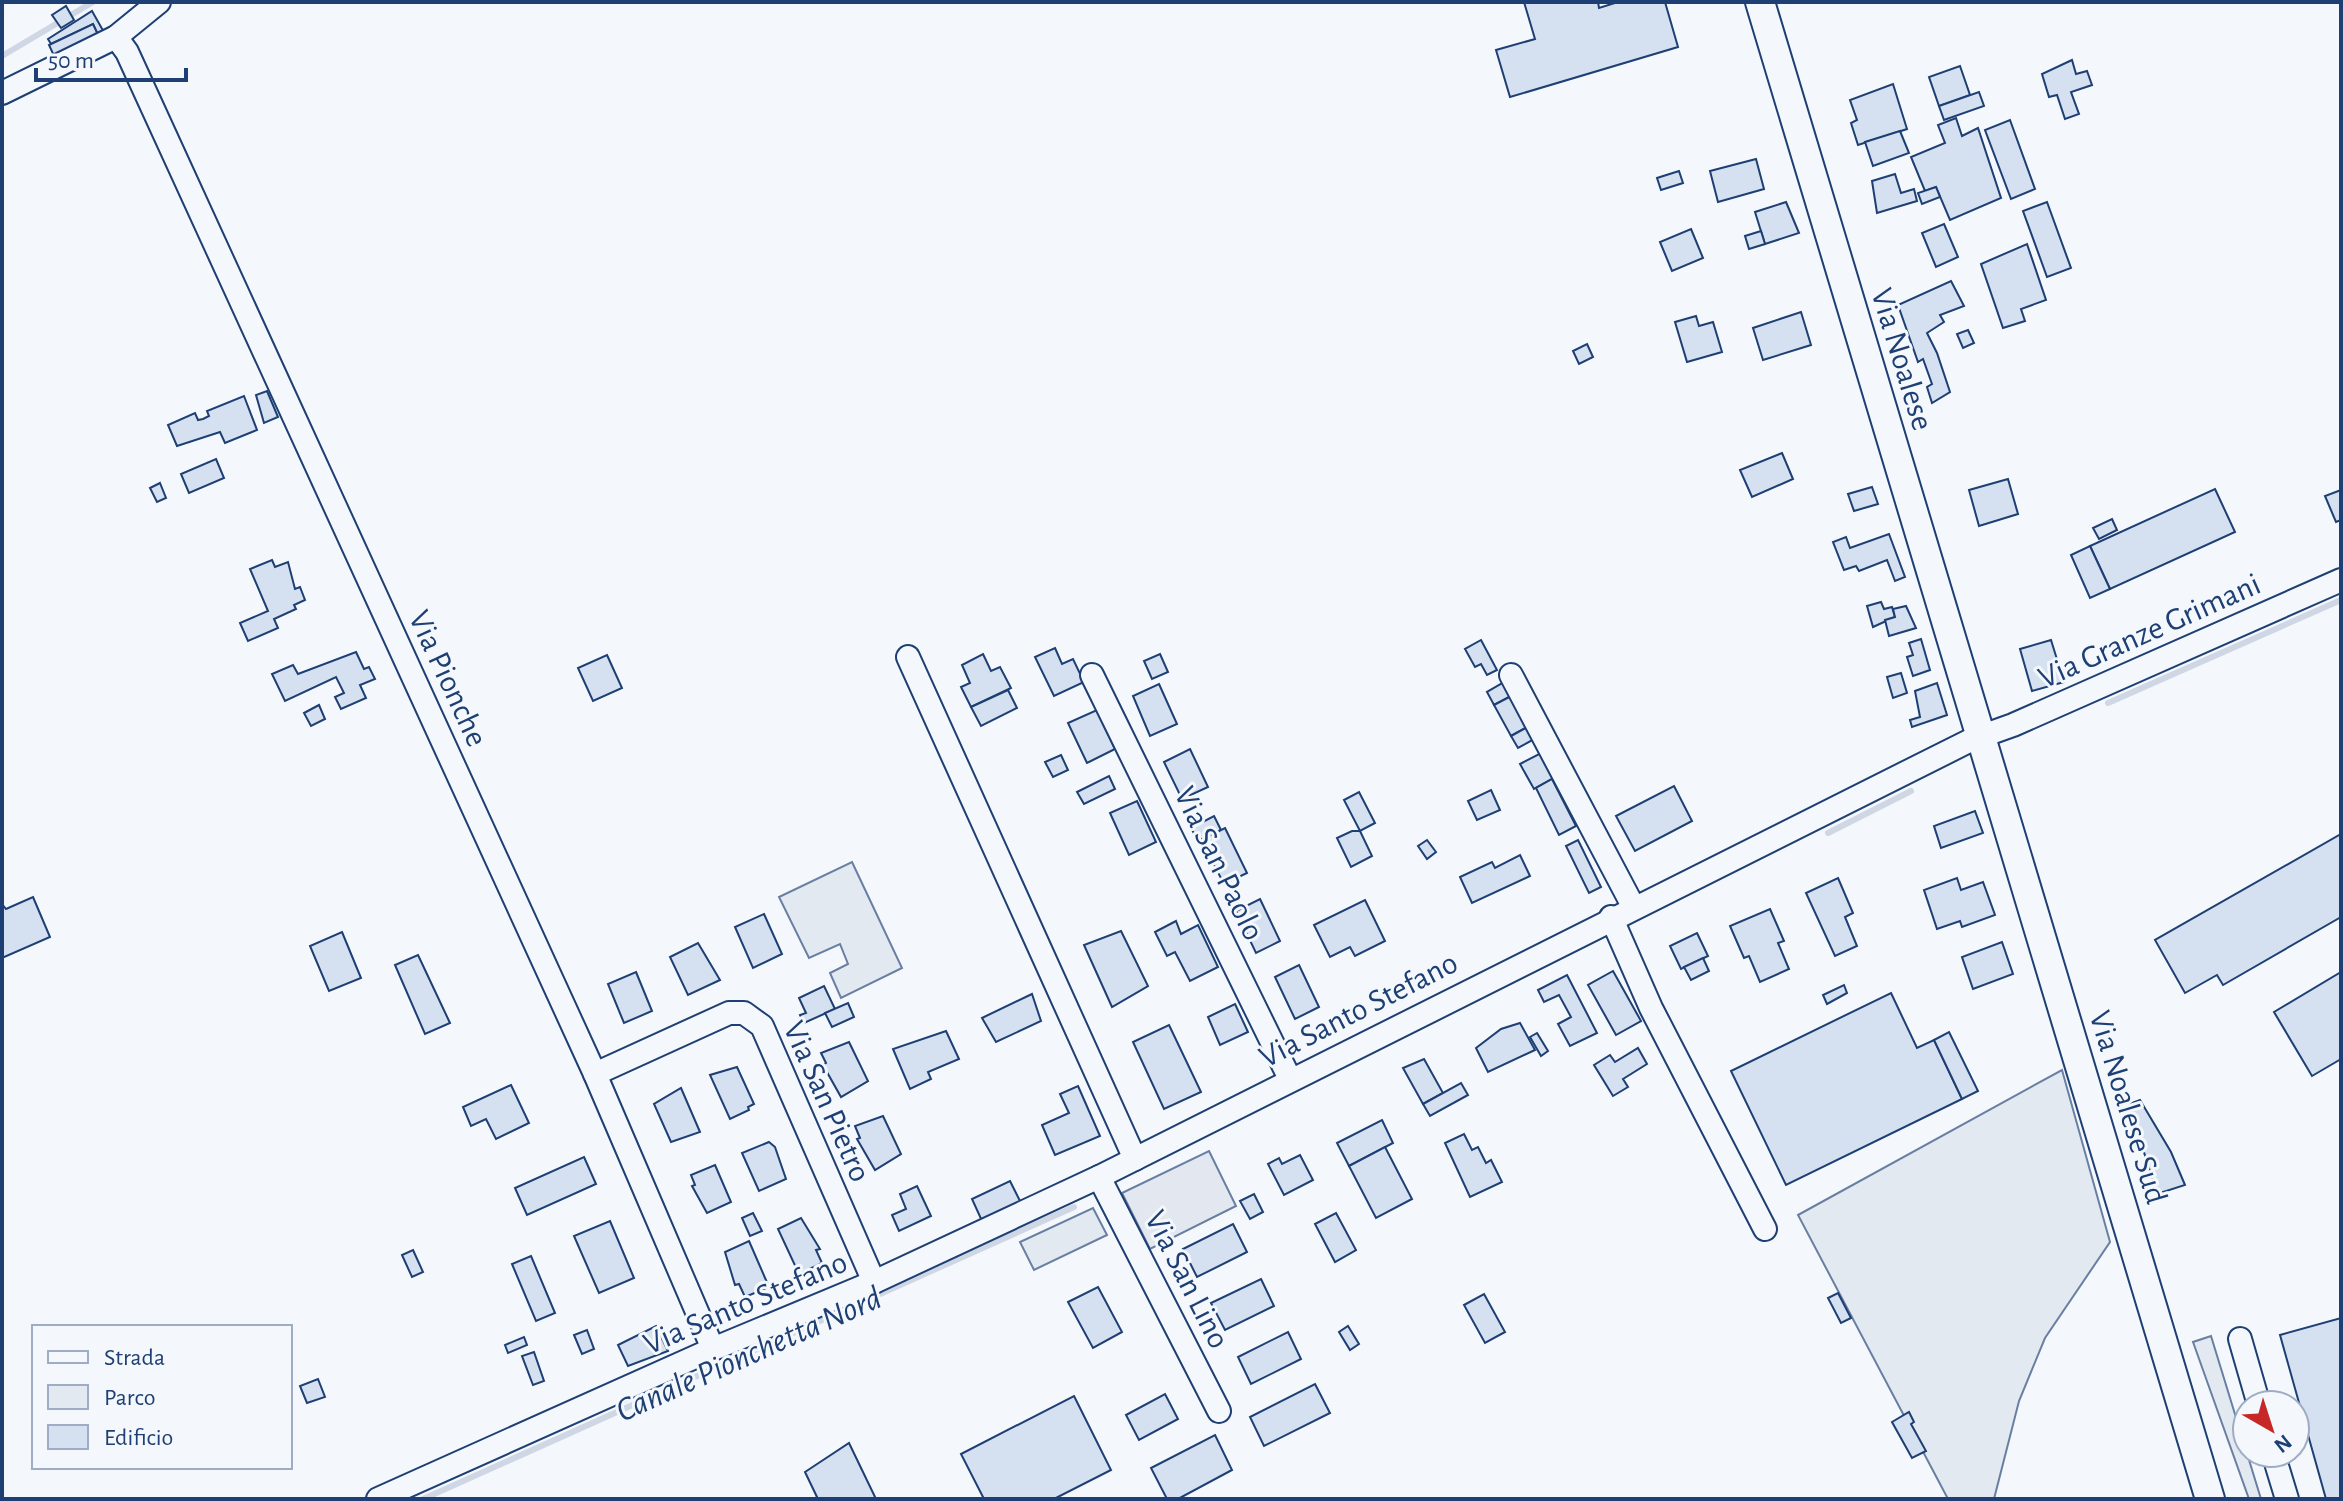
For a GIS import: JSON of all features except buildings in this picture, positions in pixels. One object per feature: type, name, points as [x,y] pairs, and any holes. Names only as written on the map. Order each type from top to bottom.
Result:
[{"type":"main road","name":"Via Noalese","points":[[1760,2],[1983,735]]},
{"type":"main road","name":"Via Noalese Sud","points":[[1983,735],[2210,1499]]},
{"type":"street","points":[[2,93],[116,37],[159,2]]},
{"type":"street","name":"Via Pionche","points":[[116,37],[127,52],[595,1074],[713,1349]]},
{"type":"street","name":"Via Granze Grimani","points":[[1983,735],[2013,725],[2341,580]]},
{"type":"street","points":[[908,657],[1135,1159]]},
{"type":"street","name":"Via San Paolo","points":[[1092,675],[1290,1079]]},
{"type":"street","points":[[1511,675],[1633,906]]},
{"type":"street","name":"Via Santo Stefano","points":[[378,1499],[713,1349],[874,1282],[1099,1177],[1633,906],[1983,735]]},
{"type":"street","points":[[1611,917],[1651,1008],[1765,1229]]},
{"type":"street","name":"Via San Pietro","points":[[595,1074],[729,1013],[753,1018],[762,1026],[874,1282]]},
{"type":"street","name":"Via San Lino","points":[[1099,1177],[1219,1411]]},
{"type":"street","points":[[2240,1339],[2254,1389]]},
{"type":"street","points":[[2278,1469],[2287,1499]]},
{"type":"green space","points":[[852,862],[902,968],[841,998],[830,973],[848,964],[840,944],[809,958],[779,897]]},
{"type":"green space","points":[[2062,1070],[2110,1242],[2045,1338],[2019,1401],[1994,1499],[1948,1499],[1798,1215]]},
{"type":"green space","points":[[1093,1208],[1107,1235],[1034,1270],[1020,1242]]},
{"type":"green space","points":[[2211,1336],[2231,1401],[2231,1449],[2193,1342]]},
{"type":"green space","points":[[2238,1469],[2252,1469],[2261,1499],[2249,1499]]},
{"type":"shaded area","points":[[1209,1151],[1236,1206],[1150,1249],[1122,1193]]},
{"type":"waterway","points":[[2,56],[93,2]]},
{"type":"waterway","name":"Canale Pionchetta Nord","points":[[2108,703],[2341,600]]},
{"type":"waterway","name":"Canale Pionchetta Nord","points":[[1828,833],[1911,791]]},
{"type":"waterway","name":"Canale Pionchetta Nord","points":[[423,1499],[1074,1207]]}]
